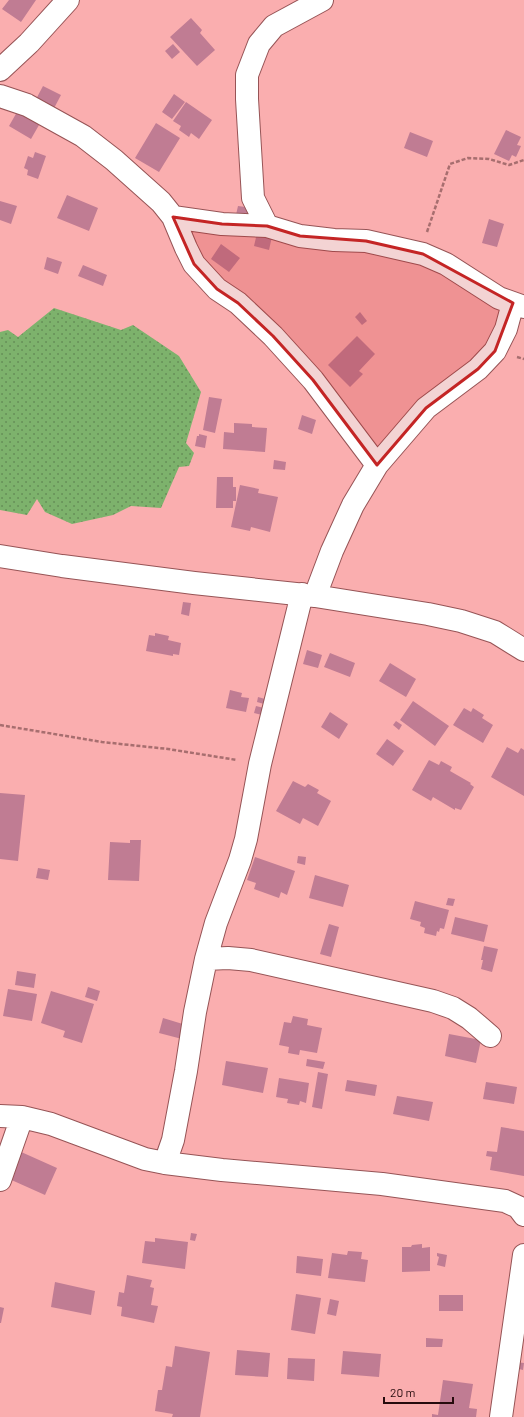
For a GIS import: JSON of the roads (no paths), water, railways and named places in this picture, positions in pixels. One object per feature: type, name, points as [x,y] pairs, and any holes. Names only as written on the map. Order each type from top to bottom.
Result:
[{"type":"street","points":[[0,70],[29,43],[68,0]]},
{"type":"street","points":[[268,226],[254,198],[247,98],[247,75],[259,44],[274,26],[322,0]]},
{"type":"street","points":[[0,96],[27,105],[83,136],[161,202],[173,218],[194,264],[217,289],[238,303],[273,336],[313,380],[377,465]]},
{"type":"street","points":[[166,1163],[173,1140],[185,1079],[195,1012],[206,959],[216,923],[242,853],[260,764],[308,595],[332,551],[353,504],[377,465],[426,408],[478,370],[495,351],[519,305],[500,298],[446,264],[423,254],[366,241],[334,240],[300,236],[268,226],[222,224],[173,218]]},
{"type":"street","points":[[0,556],[62,566],[186,582],[308,595],[428,614],[461,621],[495,632],[524,650]]},
{"type":"street","points":[[206,959],[228,958],[251,960],[433,1001],[453,1008],[469,1018],[490,1036]]},
{"type":"street","points":[[0,1116],[22,1117],[50,1124],[145,1159],[166,1163],[222,1170],[382,1184],[505,1201],[518,1207],[524,1215]]},
{"type":"street","points":[[0,1180],[22,1117]]},
{"type":"street","points":[[501,1417],[524,1261]]}]
